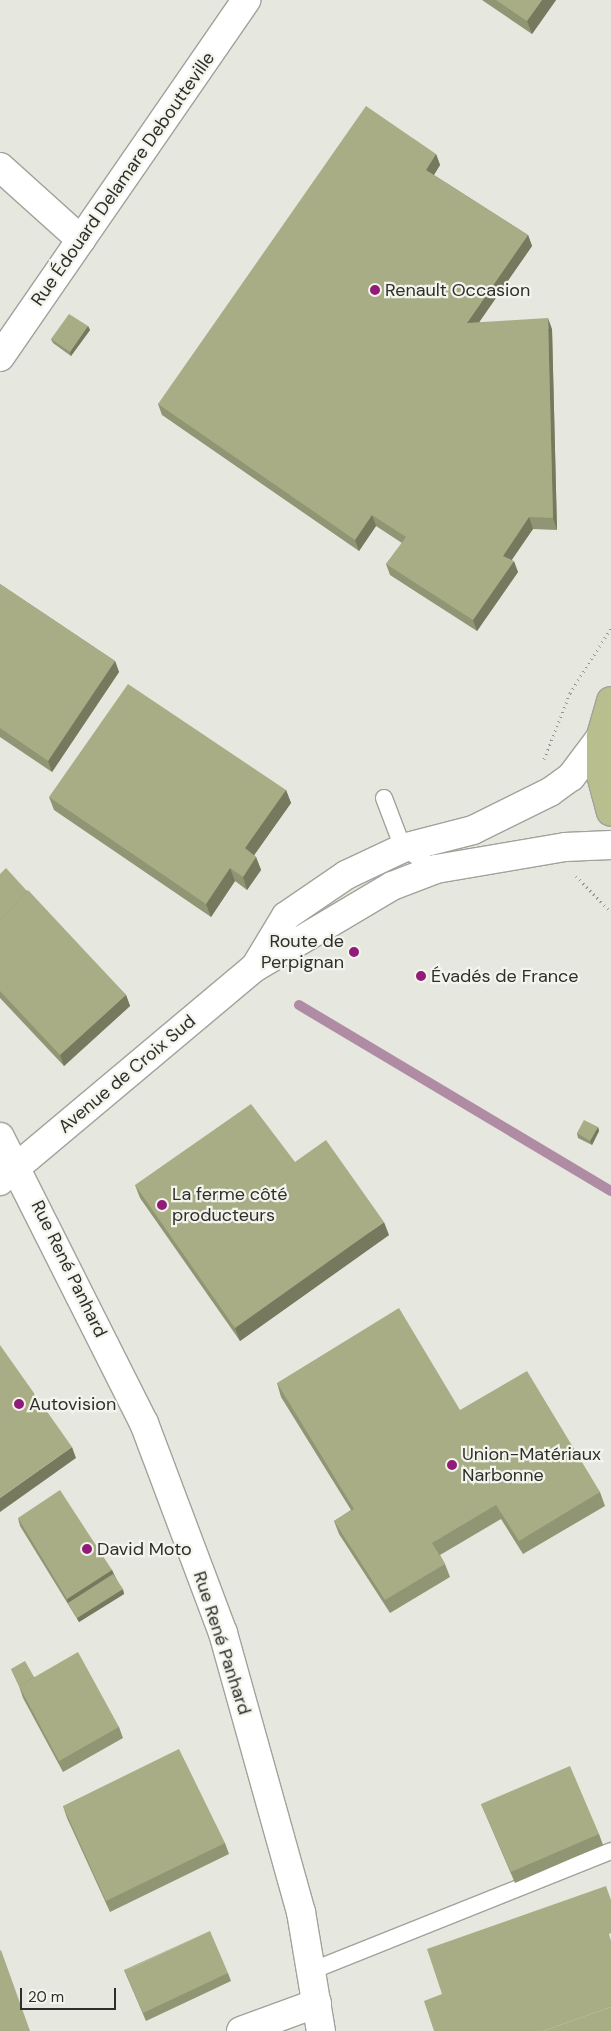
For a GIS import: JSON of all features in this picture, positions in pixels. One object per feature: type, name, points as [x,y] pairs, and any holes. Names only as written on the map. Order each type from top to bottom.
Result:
[{"type":"main road","points":[[611,701],[601,737],[601,775],[611,812]]},
{"type":"street","name":"Rue Édouard Delamare Deboutteville","points":[[0,358],[246,0]]},
{"type":"street","points":[[0,167],[81,240]]},
{"type":"street","name":"Avenue de Croix Sud","points":[[254,968],[286,916],[346,876],[403,848],[473,830],[550,792],[571,777],[601,737]]},
{"type":"street","name":"Avenue de Croix Sud","points":[[9,1173],[254,968],[392,886],[436,869],[565,847],[611,845]]},
{"type":"street","name":"Rue René Panhard","points":[[0,1137],[9,1173],[144,1423],[223,1633],[301,1912],[321,2031]]},
{"type":"street","points":[[241,2031],[317,2003]]},
{"type":"lane","points":[[384,798],[403,848],[436,869]]},
{"type":"lane","points":[[311,1971],[611,1852]]},
{"type":"path","points":[[550,792],[543,773],[544,750],[570,693],[611,628]]},
{"type":"path","points":[[565,847],[579,884],[611,912]]},
{"type":"building","points":[[496,0],[542,0],[527,21]]},
{"type":"building","name":"Renault Occasion","points":[[366,106],[436,154],[426,170],[528,235],[467,323],[548,318],[553,518],[529,517],[503,556],[514,561],[473,620],[386,564],[406,537],[372,515],[355,540],[158,404]]},
{"type":"building","points":[[69,314],[88,326],[70,352],[51,339]]},
{"type":"building","points":[[0,584],[115,661],[48,761],[0,728]]},
{"type":"building","points":[[128,684],[286,790],[245,848],[256,857],[243,877],[230,868],[206,904],[49,797]]},
{"type":"building","points":[[6,868],[27,891],[0,921],[0,874]]},
{"type":"building","points":[[28,890],[126,995],[60,1055],[0,991],[0,921]]},
{"type":"building","points":[[251,1104],[295,1162],[326,1140],[384,1222],[235,1328],[135,1185]]},
{"type":"building","points":[[584,1120],[598,1127],[590,1141],[577,1133]]},
{"type":"building","name":"Union-Matériaux Narbonne","points":[[399,1308],[460,1410],[527,1371],[600,1492],[519,1541],[496,1505],[432,1543],[445,1564],[385,1600],[334,1521],[354,1509],[277,1383]]},
{"type":"building","name":"Autovision","points":[[0,1345],[72,1447],[0,1498]]},
{"type":"building","points":[[60,1490],[112,1570],[67,1599],[18,1518]]},
{"type":"building","points":[[113,1574],[123,1589],[77,1618],[68,1603]]},
{"type":"building","points":[[78,1652],[119,1727],[59,1761],[19,1686]]},
{"type":"building","points":[[25,1661],[34,1677],[19,1686],[11,1669]]},
{"type":"building","points":[[179,1749],[225,1843],[106,1901],[63,1806]]},
{"type":"building","points":[[570,1766],[599,1834],[511,1872],[481,1804]]},
{"type":"building","points":[[606,1886],[611,1900],[611,1933],[609,1934],[611,1941],[611,2007],[543,2031],[434,2031],[424,2001],[442,1994],[427,1949]]},
{"type":"building","points":[[210,1931],[228,1973],[143,2013],[125,1971]]},
{"type":"building","points":[[210,1931],[125,1971],[127,1975],[124,1970]]},
{"type":"building","points":[[1,1950],[30,2031],[0,2031]]},
{"type":"building","points":[[611,2007],[611,2031],[543,2031]]},
{"type":"waterway","points":[[299,1005],[611,1191]]},
{"type":"place","name":"Renault Occasion","points":[[375,290]]},
{"type":"place","name":"Route de Perpignan","points":[[354,952]]},
{"type":"place","name":"Évadés de France","points":[[421,976]]},
{"type":"place","name":"La ferme côté producteurs","points":[[162,1205]]},
{"type":"place","name":"Autovision","points":[[19,1404]]},
{"type":"place","name":"Union-Matériaux Narbonne","points":[[452,1465]]},
{"type":"place","name":"David Moto","points":[[87,1549]]}]
